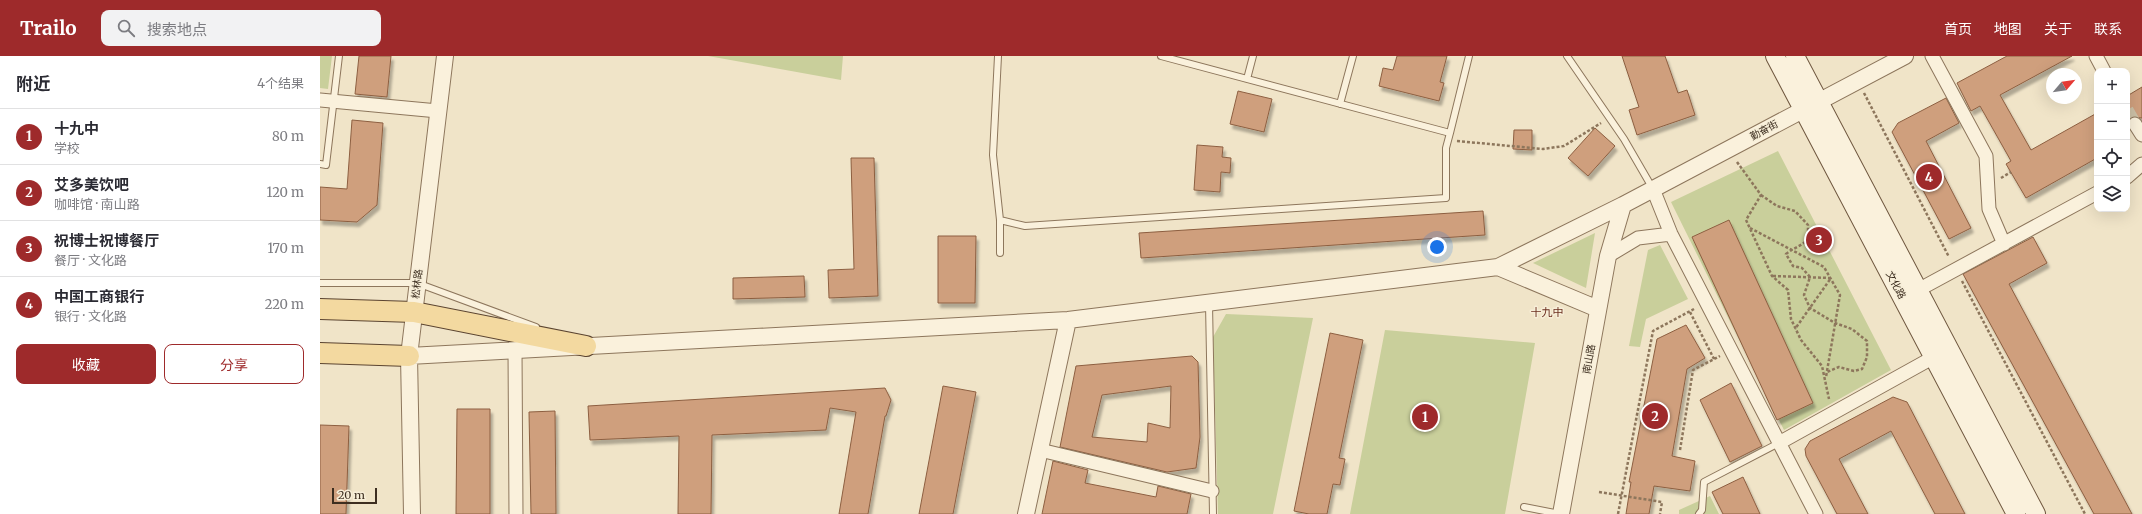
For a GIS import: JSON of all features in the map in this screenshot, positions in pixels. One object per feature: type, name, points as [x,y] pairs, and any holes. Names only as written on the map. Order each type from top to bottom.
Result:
[{"type":"main road","name":"文化路","points":[[1775,56],[1811,105],[1918,290],[2036,514]]},
{"type":"main road","name":"文化路","points":[[1795,56],[1811,105],[1934,357],[2016,514]]},
{"type":"main road","points":[[320,309],[414,312],[586,346]]},
{"type":"main road","points":[[320,353],[409,356]]},
{"type":"street","name":"松林路","points":[[412,514],[409,356],[445,56]]},
{"type":"street","name":"勤奋街","points":[[1498,267],[1653,190],[1905,56]]},
{"type":"street","points":[[1932,56],[1986,156],[1989,209],[2004,244]]},
{"type":"street","points":[[2096,56],[2102,68]]},
{"type":"street","points":[[320,100],[438,112]]},
{"type":"street","points":[[2135,124],[2142,135]]},
{"type":"street","points":[[2128,176],[2142,164]]},
{"type":"street","points":[[1653,190],[1671,234],[1816,514]]},
{"type":"street","points":[[1918,290],[2094,195]]},
{"type":"street","name":"南山路","points":[[1561,514],[1608,256],[1623,205]]},
{"type":"street","points":[[1608,256],[1638,238],[1671,234]]},
{"type":"street","points":[[409,356],[1068,320],[1498,267],[1598,309]]},
{"type":"street","points":[[1026,514],[1068,320]]},
{"type":"street","points":[[515,350],[516,514]]},
{"type":"street","points":[[1779,443],[1934,357]]},
{"type":"street","points":[[1040,450],[1212,491]]},
{"type":"lane","points":[[320,164],[326,165],[339,56]]},
{"type":"lane","points":[[998,56],[993,155],[1000,220],[1000,253]]},
{"type":"lane","points":[[1161,56],[1450,133]]},
{"type":"lane","points":[[1247,79],[1253,56]]},
{"type":"lane","points":[[1340,104],[1353,56]]},
{"type":"lane","points":[[1000,220],[1025,226],[1446,198],[1446,148],[1469,56]]},
{"type":"lane","points":[[1567,56],[1610,118],[1653,190]]},
{"type":"lane","points":[[320,283],[417,283],[586,346]]},
{"type":"lane","points":[[1209,302],[1213,514]]},
{"type":"lane","points":[[1699,514],[1702,510],[1704,482],[1779,443]]},
{"type":"lane","points":[[1524,507],[1561,514]]},
{"type":"path","points":[[1858,81],[2085,514]]},
{"type":"path","points":[[1448,140],[1543,149],[1564,146],[1610,118]]},
{"type":"path","points":[[1736,161],[1761,195],[1777,206],[1795,211],[1808,225],[1808,239],[1802,246],[1791,249],[1786,254],[1793,266],[1802,268],[1810,277]]},
{"type":"path","points":[[1761,195],[1746,220],[1772,276],[1788,290],[1791,319],[1795,329],[1801,340],[1822,366],[1832,414]]},
{"type":"path","points":[[1750,228],[1824,267],[1840,294],[1825,380]]},
{"type":"path","points":[[1772,276],[1830,278]]},
{"type":"path","points":[[1810,277],[1804,295],[1810,308],[1835,323],[1852,329],[1867,341],[1867,357],[1862,369],[1854,371],[1840,366],[1827,372]]},
{"type":"path","points":[[1795,329],[1830,278]]},
{"type":"path","points":[[1618,514],[1653,331],[1706,303]]},
{"type":"path","points":[[1690,312],[1714,359]]},
{"type":"path","points":[[1680,450],[1693,370],[1731,350]]},
{"type":"path","points":[[1599,492],[1662,502],[1660,514]]},
{"type":"green space","points":[[320,56],[332,56],[328,89],[320,88]]},
{"type":"green space","points":[[708,56],[843,56],[841,80]]},
{"type":"green space","points":[[1778,151],[1891,370],[1784,430],[1671,202]]},
{"type":"green space","points":[[1595,233],[1586,288],[1533,263]]},
{"type":"green space","points":[[1660,245],[1688,299],[1646,319],[1640,347],[1629,346],[1648,250]]},
{"type":"green space","points":[[1226,314],[1313,318],[1273,514],[1218,514],[1213,337]]},
{"type":"green space","points":[[1385,330],[1535,343],[1505,514],[1350,514]]},
{"type":"green space","points":[[1710,496],[1719,514],[1679,514],[1679,510]]},
{"type":"building","points":[[359,56],[391,56],[387,97],[355,94]]},
{"type":"building","points":[[1397,56],[1447,56],[1440,82],[1444,83],[1439,101],[1379,86],[1383,68],[1393,70]]},
{"type":"building","points":[[1622,56],[1665,56],[1678,93],[1687,90],[1695,115],[1637,135],[1629,110],[1639,107]]},
{"type":"building","points":[[2007,56],[2072,56],[2050,68],[2046,68],[2046,70],[2000,95],[2031,150],[2094,115],[2094,160],[2026,198],[2006,164],[2011,161],[1980,106],[1971,111],[1957,83]]},
{"type":"building","points":[[2142,87],[2142,118],[2131,117],[2130,118],[2130,94]]},
{"type":"building","points":[[1238,91],[1272,99],[1264,132],[1230,124]]},
{"type":"building","points":[[1946,98],[1959,123],[1926,141],[1971,228],[1949,239],[1892,132],[1898,123]]},
{"type":"building","points":[[352,120],[383,123],[377,205],[357,222],[320,220],[320,187],[347,189]]},
{"type":"building","points":[[1595,128],[1615,146],[1588,176],[1568,158]]},
{"type":"building","points":[[1514,130],[1532,130],[1532,150],[1513,149]]},
{"type":"building","points":[[1197,145],[1223,147],[1222,157],[1231,158],[1230,173],[1221,172],[1220,192],[1194,190]]},
{"type":"building","points":[[851,158],[874,158],[878,296],[829,298],[828,270],[854,269]]},
{"type":"building","points":[[1483,211],[1485,235],[1141,258],[1139,233]]},
{"type":"building","points":[[1729,220],[1813,403],[1777,420],[1692,237]]},
{"type":"building","points":[[938,236],[976,236],[975,303],[938,303]]},
{"type":"building","points":[[2033,237],[2047,263],[2009,284],[2132,514],[2094,514],[1963,274]]},
{"type":"building","points":[[804,276],[805,297],[733,299],[733,278]]},
{"type":"building","points":[[1686,325],[1705,358],[1687,369],[1672,456],[1695,461],[1690,491],[1654,486],[1649,514],[1626,514],[1631,482],[1629,482],[1657,339]]},
{"type":"building","points":[[1330,333],[1363,340],[1339,458],[1345,459],[1340,485],[1333,484],[1327,514],[1309,514],[1294,511]]},
{"type":"building","points":[[1192,356],[1198,362],[1200,437],[1196,468],[1167,472],[1060,447],[1076,366]],"holes":[[[1171,386],[1170,428],[1148,423],[1147,442],[1092,437],[1102,395]]]},
{"type":"building","points":[[1731,383],[1762,446],[1730,462],[1700,400]]},
{"type":"building","points":[[943,386],[976,392],[953,514],[919,514]]},
{"type":"building","points":[[885,388],[891,400],[885,416],[868,514],[839,514],[856,412],[830,408],[826,430],[712,435],[711,514],[678,514],[679,436],[590,440],[588,406]]},
{"type":"building","points":[[1893,397],[1907,402],[1965,514],[1935,514],[1891,431],[1839,459],[1868,514],[1837,514],[1806,456],[1805,449],[1810,441]]},
{"type":"building","points":[[457,409],[490,409],[490,514],[456,514]]},
{"type":"building","points":[[555,411],[556,514],[531,514],[529,412]]},
{"type":"building","points":[[320,425],[349,426],[346,514],[320,514]]},
{"type":"building","points":[[1053,461],[1088,470],[1085,483],[1156,497],[1158,486],[1191,494],[1187,514],[1042,514]]},
{"type":"building","points":[[1743,477],[1760,514],[1723,514],[1712,492]]},
{"type":"tunnel","points":[[2130,115],[2135,124]]},
{"type":"place","name":"中国工商银行","points":[[1929,177]]},
{"type":"place","name":"祝博士祝博餐厅","points":[[1819,240]]},
{"type":"place","name":"艾多美饮吧","points":[[1655,416]]},
{"type":"place","name":"十九中","points":[[1425,417]]},
{"type":"district","name":"十九中","points":[[1547,312]]}]
